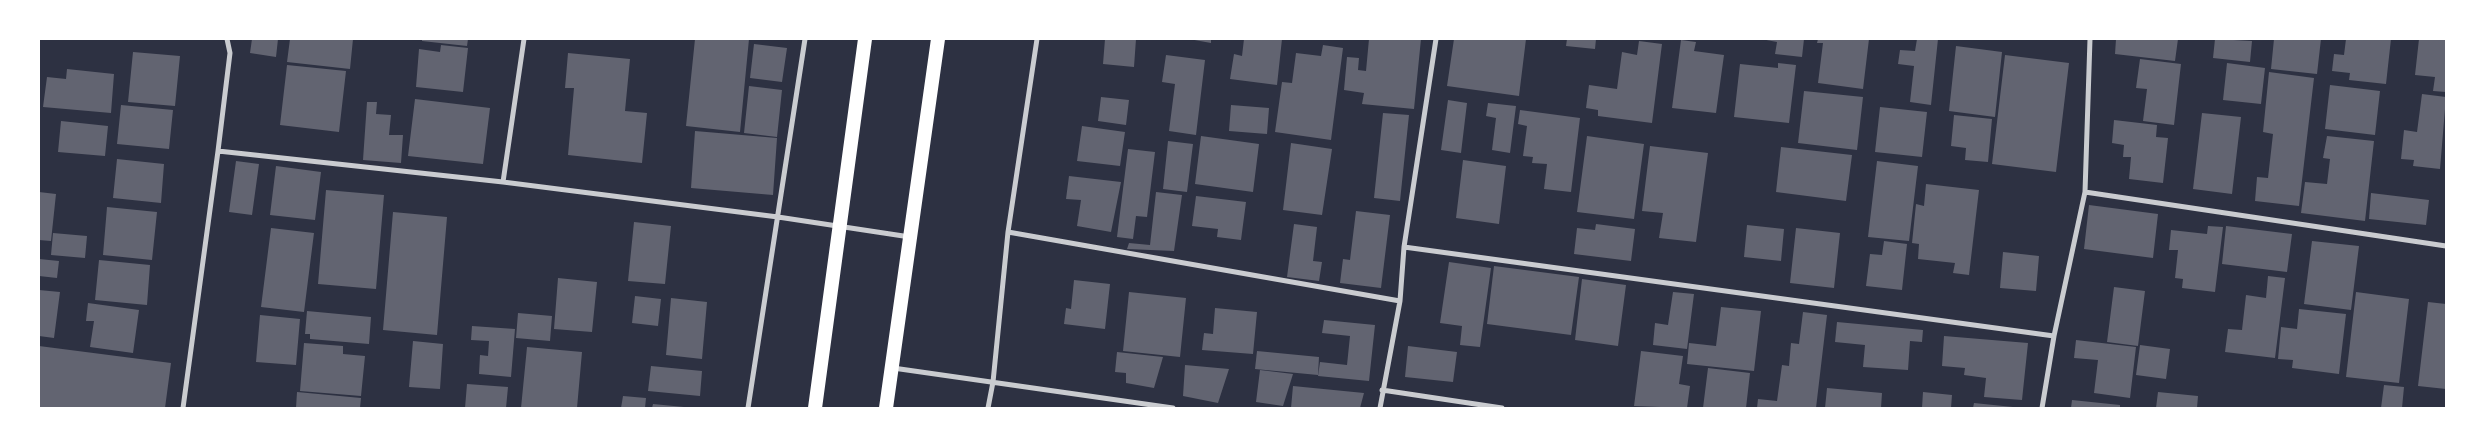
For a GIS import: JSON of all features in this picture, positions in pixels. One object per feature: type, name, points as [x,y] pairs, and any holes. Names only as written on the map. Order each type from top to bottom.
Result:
[{"type":"highway","points":[[815,408],[865,39]]},
{"type":"highway","points":[[886,408],[938,39]]},
{"type":"street","points":[[183,408],[230,52],[227,39]]},
{"type":"street","points":[[502,182],[524,39]]},
{"type":"street","points":[[748,408],[805,39]]},
{"type":"street","points":[[988,408],[993,382],[1008,232],[1037,39]]},
{"type":"street","points":[[1380,408],[1400,301],[1404,248],[1436,39]]},
{"type":"street","points":[[2042,408],[2054,336],[2085,192],[2090,39],[2085,39]]},
{"type":"street","points":[[218,152],[502,182],[778,217],[910,237]]},
{"type":"street","points":[[2085,192],[2446,246]]},
{"type":"street","points":[[1008,232],[1400,301]]},
{"type":"street","points":[[1404,248],[2054,336]]},
{"type":"street","points":[[893,368],[1173,408]]},
{"type":"street","points":[[1382,390],[1502,408]]},
{"type":"building","points":[[252,39],[278,39],[276,57],[250,53]]},
{"type":"building","points":[[290,39],[353,39],[350,69],[287,62]]},
{"type":"building","points":[[422,39],[468,39],[467,46],[422,41]]},
{"type":"building","points":[[695,39],[749,39],[740,132],[686,126]]},
{"type":"building","points":[[1105,39],[1136,39],[1134,67],[1103,64]]},
{"type":"building","points":[[1189,39],[1211,39],[1211,43]]},
{"type":"building","points":[[1244,39],[1282,39],[1277,85],[1230,79],[1234,54],[1242,56]]},
{"type":"building","points":[[1369,39],[1421,39],[1414,109],[1362,104],[1364,93],[1344,90],[1347,57],[1359,58],[1358,70],[1366,71]]},
{"type":"building","points":[[1454,39],[1526,39],[1519,96],[1447,86]]},
{"type":"building","points":[[1567,39],[1596,39],[1595,49],[1566,46]]},
{"type":"building","points":[[1761,39],[1804,39],[1802,57],[1775,54],[1777,42]]},
{"type":"building","points":[[1818,39],[1869,39],[1863,89],[1818,83],[1823,43],[1817,43]]},
{"type":"building","points":[[1917,39],[1938,39],[1931,105],[1910,102],[1914,66],[1898,64],[1900,50],[1915,51]]},
{"type":"building","points":[[2116,39],[2178,39],[2175,61],[2115,54]]},
{"type":"building","points":[[2215,39],[2252,41],[2250,62],[2213,58]]},
{"type":"building","points":[[2274,39],[2321,39],[2317,74],[2271,69]]},
{"type":"building","points":[[2346,39],[2391,39],[2386,84],[2349,80],[2350,73],[2332,71],[2334,54],[2344,55]]},
{"type":"building","points":[[2419,39],[2446,39],[2446,92],[2433,91],[2435,77],[2415,75]]},
{"type":"building","points":[[1681,40],[1696,42],[1694,51],[1724,55],[1716,113],[1672,108]]},
{"type":"building","points":[[1639,41],[1662,44],[1652,123],[1598,116],[1598,110],[1586,108],[1589,85],[1617,89],[1622,52],[1637,55]]},
{"type":"building","points":[[754,44],[787,48],[782,82],[750,78]]},
{"type":"building","points":[[441,45],[468,48],[463,92],[416,87],[419,49],[440,52]]},
{"type":"building","points":[[1323,45],[1343,48],[1331,140],[1275,132],[1282,82],[1292,83],[1296,53],[1321,56]]},
{"type":"building","points":[[1956,46],[2002,52],[1995,117],[1949,111]]},
{"type":"building","points":[[133,52],[180,56],[175,106],[128,102]]},
{"type":"building","points":[[568,53],[630,59],[625,111],[647,113],[642,163],[568,155],[574,88],[565,88]]},
{"type":"building","points":[[1166,55],[1205,60],[1196,135],[1169,131],[1175,84],[1162,82]]},
{"type":"building","points":[[2005,55],[2069,63],[2056,172],[1992,164]]},
{"type":"building","points":[[2140,59],[2181,64],[2174,125],[2143,121],[2147,89],[2136,88]]},
{"type":"building","points":[[1778,63],[1796,65],[1789,123],[1734,117],[1740,64],[1778,68]]},
{"type":"building","points":[[2227,63],[2265,68],[2261,104],[2223,100]]},
{"type":"building","points":[[287,65],[346,71],[339,132],[280,125]]},
{"type":"building","points":[[67,69],[114,74],[111,113],[43,107],[47,77],[66,79]]},
{"type":"building","points":[[2269,72],[2314,78],[2299,206],[2255,201],[2257,177],[2268,178],[2273,134],[2263,132]]},
{"type":"building","points":[[2330,85],[2380,91],[2375,135],[2325,129]]},
{"type":"building","points":[[749,86],[782,90],[777,137],[744,133]]},
{"type":"building","points":[[1804,91],[1863,97],[1857,150],[1798,143]]},
{"type":"building","points":[[2422,94],[2446,97],[2440,169],[2413,166],[2414,160],[2401,159],[2404,130],[2417,132]]},
{"type":"building","points":[[1101,97],[1129,100],[1126,125],[1098,121]]},
{"type":"building","points":[[415,99],[490,108],[483,164],[408,156]]},
{"type":"building","points":[[1448,100],[1467,103],[1461,153],[1441,150]]},
{"type":"building","points":[[367,102],[377,102],[376,114],[391,115],[389,135],[403,135],[401,163],[363,160]]},
{"type":"building","points":[[1488,103],[1516,106],[1510,153],[1492,150],[1496,118],[1486,116]]},
{"type":"building","points":[[121,105],[173,110],[169,149],[117,144]]},
{"type":"building","points":[[1231,105],[1269,108],[1267,134],[1229,131]]},
{"type":"building","points":[[1880,107],[1927,112],[1922,157],[1875,152]]},
{"type":"building","points":[[1520,110],[1580,118],[1571,192],[1544,189],[1547,164],[1532,163],[1533,157],[1523,156],[1527,126],[1518,124]]},
{"type":"building","points":[[1383,113],[1409,115],[1400,201],[1374,198]]},
{"type":"building","points":[[2202,113],[2241,117],[2232,194],[2193,189]]},
{"type":"building","points":[[1954,115],[1992,119],[1988,162],[1965,160],[1966,148],[1951,146]]},
{"type":"building","points":[[2114,120],[2157,125],[2156,137],[2168,138],[2163,183],[2129,179],[2131,157],[2123,157],[2124,145],[2112,143]]},
{"type":"building","points":[[61,121],[108,126],[105,156],[58,152]]},
{"type":"building","points":[[1082,126],[1125,132],[1120,166],[1077,161]]},
{"type":"building","points":[[695,131],[777,138],[773,195],[691,188]]},
{"type":"building","points":[[1201,136],[1259,144],[1253,192],[1195,184]]},
{"type":"building","points":[[1587,136],[1644,144],[1634,219],[1577,212]]},
{"type":"building","points":[[2327,136],[2374,141],[2365,221],[2301,213],[2305,182],[2327,184],[2330,159],[2323,158]]},
{"type":"building","points":[[1168,141],[1193,144],[1187,192],[1163,189]]},
{"type":"building","points":[[1291,143],[1332,149],[1322,215],[1283,210]]},
{"type":"building","points":[[1650,146],[1708,153],[1696,242],[1659,238],[1663,213],[1642,211]]},
{"type":"building","points":[[1781,147],[1852,155],[1846,201],[1776,192]]},
{"type":"building","points":[[1128,149],[1155,152],[1147,217],[1136,216],[1133,239],[1117,237]]},
{"type":"building","points":[[117,159],[164,164],[161,203],[113,198]]},
{"type":"building","points":[[1463,160],[1506,166],[1499,224],[1456,218]]},
{"type":"building","points":[[236,161],[259,164],[252,215],[229,212]]},
{"type":"building","points":[[1877,161],[1918,166],[1909,241],[1868,237]]},
{"type":"building","points":[[276,166],[321,172],[315,220],[270,215]]},
{"type":"building","points":[[1069,176],[1121,182],[1111,232],[1077,226],[1081,200],[1066,199]]},
{"type":"building","points":[[1926,184],[1979,190],[1969,275],[1953,273],[1955,263],[1918,259],[1919,244],[1912,243],[1916,204],[1924,206]]},
{"type":"building","points":[[326,190],[384,195],[376,289],[318,284]]},
{"type":"building","points":[[39,192],[56,194],[51,241],[39,240]]},
{"type":"building","points":[[1156,192],[1182,195],[1174,251],[1127,249],[1129,243],[1150,245]]},
{"type":"building","points":[[2371,193],[2429,200],[2426,225],[2369,219]]},
{"type":"building","points":[[1196,196],[1246,202],[1241,240],[1217,237],[1218,229],[1192,226]]},
{"type":"building","points":[[2089,205],[2158,214],[2153,258],[2084,249]]},
{"type":"building","points":[[107,207],[157,212],[152,260],[103,255]]},
{"type":"building","points":[[1356,211],[1390,215],[1381,288],[1340,283],[1343,259],[1350,260]]},
{"type":"building","points":[[393,212],[447,217],[437,335],[383,330]]},
{"type":"building","points":[[634,222],[671,226],[665,284],[628,281]]},
{"type":"building","points":[[1294,224],[1317,227],[1313,261],[1322,262],[1319,281],[1287,277]]},
{"type":"building","points":[[1596,224],[1635,229],[1631,261],[1574,254],[1577,228],[1595,230]]},
{"type":"building","points":[[1747,225],[1784,229],[1781,261],[1744,257]]},
{"type":"building","points":[[2208,226],[2223,227],[2215,292],[2182,288],[2183,279],[2175,278],[2178,250],[2169,250],[2171,230],[2207,234]]},
{"type":"building","points":[[2226,226],[2292,234],[2287,272],[2222,264]]},
{"type":"building","points":[[271,228],[314,233],[304,312],[261,307]]},
{"type":"building","points":[[1796,228],[1840,233],[1834,288],[1790,283]]},
{"type":"building","points":[[53,233],[87,236],[85,258],[51,255]]},
{"type":"building","points":[[1884,241],[1907,244],[1902,290],[1866,286],[1870,254],[1882,255]]},
{"type":"building","points":[[2312,241],[2359,246],[2351,310],[2304,304]]},
{"type":"building","points":[[2003,252],[2039,256],[2036,291],[2000,288]]},
{"type":"building","points":[[39,259],[59,261],[57,278],[39,276]]},
{"type":"building","points":[[99,260],[150,265],[147,305],[95,300]]},
{"type":"building","points":[[1449,262],[1491,268],[1480,347],[1460,345],[1462,326],[1440,323]]},
{"type":"building","points":[[1494,266],[1579,277],[1571,335],[1487,324]]},
{"type":"building","points":[[2268,276],[2285,278],[2275,358],[2225,352],[2228,329],[2242,330],[2246,295],[2266,298]]},
{"type":"building","points":[[558,278],[597,282],[592,332],[554,329]]},
{"type":"building","points":[[1582,279],[1626,285],[1618,346],[1575,340]]},
{"type":"building","points":[[1074,280],[1110,284],[1105,329],[1064,324],[1066,308],[1071,309]]},
{"type":"building","points":[[2114,287],[2145,291],[2138,346],[2107,342]]},
{"type":"building","points":[[39,290],[60,292],[54,338],[39,336]]},
{"type":"building","points":[[1129,292],[1186,298],[1180,357],[1123,351]]},
{"type":"building","points":[[1673,292],[1694,294],[1687,349],[1653,345],[1655,323],[1668,325]]},
{"type":"building","points":[[2356,292],[2409,299],[2399,383],[2346,377]]},
{"type":"building","points":[[635,296],[661,299],[658,326],[632,323]]},
{"type":"building","points":[[671,298],[707,302],[702,359],[666,355]]},
{"type":"building","points":[[2428,302],[2446,304],[2446,389],[2418,386]]},
{"type":"building","points":[[88,303],[139,310],[133,353],[90,347],[94,321],[86,321]]},
{"type":"building","points":[[1721,307],[1761,311],[1754,371],[1687,364],[1689,343],[1716,346]]},
{"type":"building","points":[[1215,308],[1257,312],[1253,354],[1202,350],[1204,333],[1213,334]]},
{"type":"building","points":[[2299,309],[2346,314],[2339,374],[2292,368],[2293,360],[2278,359],[2281,327],[2297,329]]},
{"type":"building","points":[[307,311],[371,317],[369,344],[310,339],[310,334],[305,334]]},
{"type":"building","points":[[1803,312],[1827,315],[1816,408],[1757,408],[1758,399],[1777,401],[1782,365],[1789,366],[1791,343],[1799,344]]},
{"type":"building","points":[[518,313],[552,316],[550,341],[516,338]]},
{"type":"building","points":[[260,315],[300,319],[296,365],[256,362]]},
{"type":"building","points":[[1324,320],[1375,325],[1369,381],[1318,376],[1320,362],[1347,365],[1350,336],[1322,333]]},
{"type":"building","points":[[1837,322],[1923,330],[1922,342],[1910,341],[1908,370],[1863,367],[1865,345],[1835,342]]},
{"type":"building","points":[[472,326],[515,329],[511,377],[479,374],[480,355],[488,356],[489,341],[471,340]]},
{"type":"building","points":[[1944,336],[2028,343],[2022,400],[1984,397],[1986,378],[1964,375],[1965,368],[1942,366]]},
{"type":"building","points":[[2076,340],[2136,347],[2130,398],[2094,393],[2098,360],[2074,358]]},
{"type":"building","points":[[413,341],[443,344],[440,389],[409,387]]},
{"type":"building","points":[[304,343],[343,346],[343,354],[365,356],[361,396],[300,391]]},
{"type":"building","points":[[2140,345],[2170,349],[2166,379],[2136,375]]},
{"type":"building","points":[[39,346],[171,363],[165,408],[39,408]]},
{"type":"building","points":[[1408,346],[1457,352],[1453,382],[1405,377]]},
{"type":"building","points":[[527,347],[582,352],[577,408],[521,408]]},
{"type":"building","points":[[1257,351],[1319,357],[1318,375],[1255,369]]},
{"type":"building","points":[[1641,351],[1683,356],[1679,384],[1690,386],[1687,408],[1634,406]]},
{"type":"building","points":[[1117,352],[1163,357],[1154,388],[1126,383],[1126,373],[1115,372]]},
{"type":"building","points":[[1185,365],[1229,369],[1218,403],[1183,396]]},
{"type":"building","points":[[651,366],[702,371],[700,396],[648,391]]},
{"type":"building","points":[[1708,368],[1750,373],[1746,408],[1703,408]]},
{"type":"building","points":[[1260,370],[1293,374],[1283,406],[1256,402]]},
{"type":"building","points":[[467,384],[508,387],[506,408],[465,408]]},
{"type":"building","points":[[2384,385],[2404,387],[2402,408],[2381,408]]},
{"type":"building","points":[[1293,386],[1364,393],[1360,408],[1291,408]]},
{"type":"building","points":[[1827,388],[1882,393],[1881,408],[1825,408]]},
{"type":"building","points":[[297,392],[361,398],[360,408],[296,408]]},
{"type":"building","points":[[1923,392],[1952,395],[1951,408],[1922,408]]},
{"type":"building","points":[[2158,392],[2198,396],[2197,408],[2156,408]]},
{"type":"building","points":[[623,396],[646,398],[645,408],[621,408]]},
{"type":"building","points":[[2072,400],[2120,405],[2120,408],[2071,408]]},
{"type":"building","points":[[1974,403],[2013,407],[2013,408],[1973,408]]},
{"type":"building","points":[[653,404],[684,407],[684,408],[652,408]]}]
